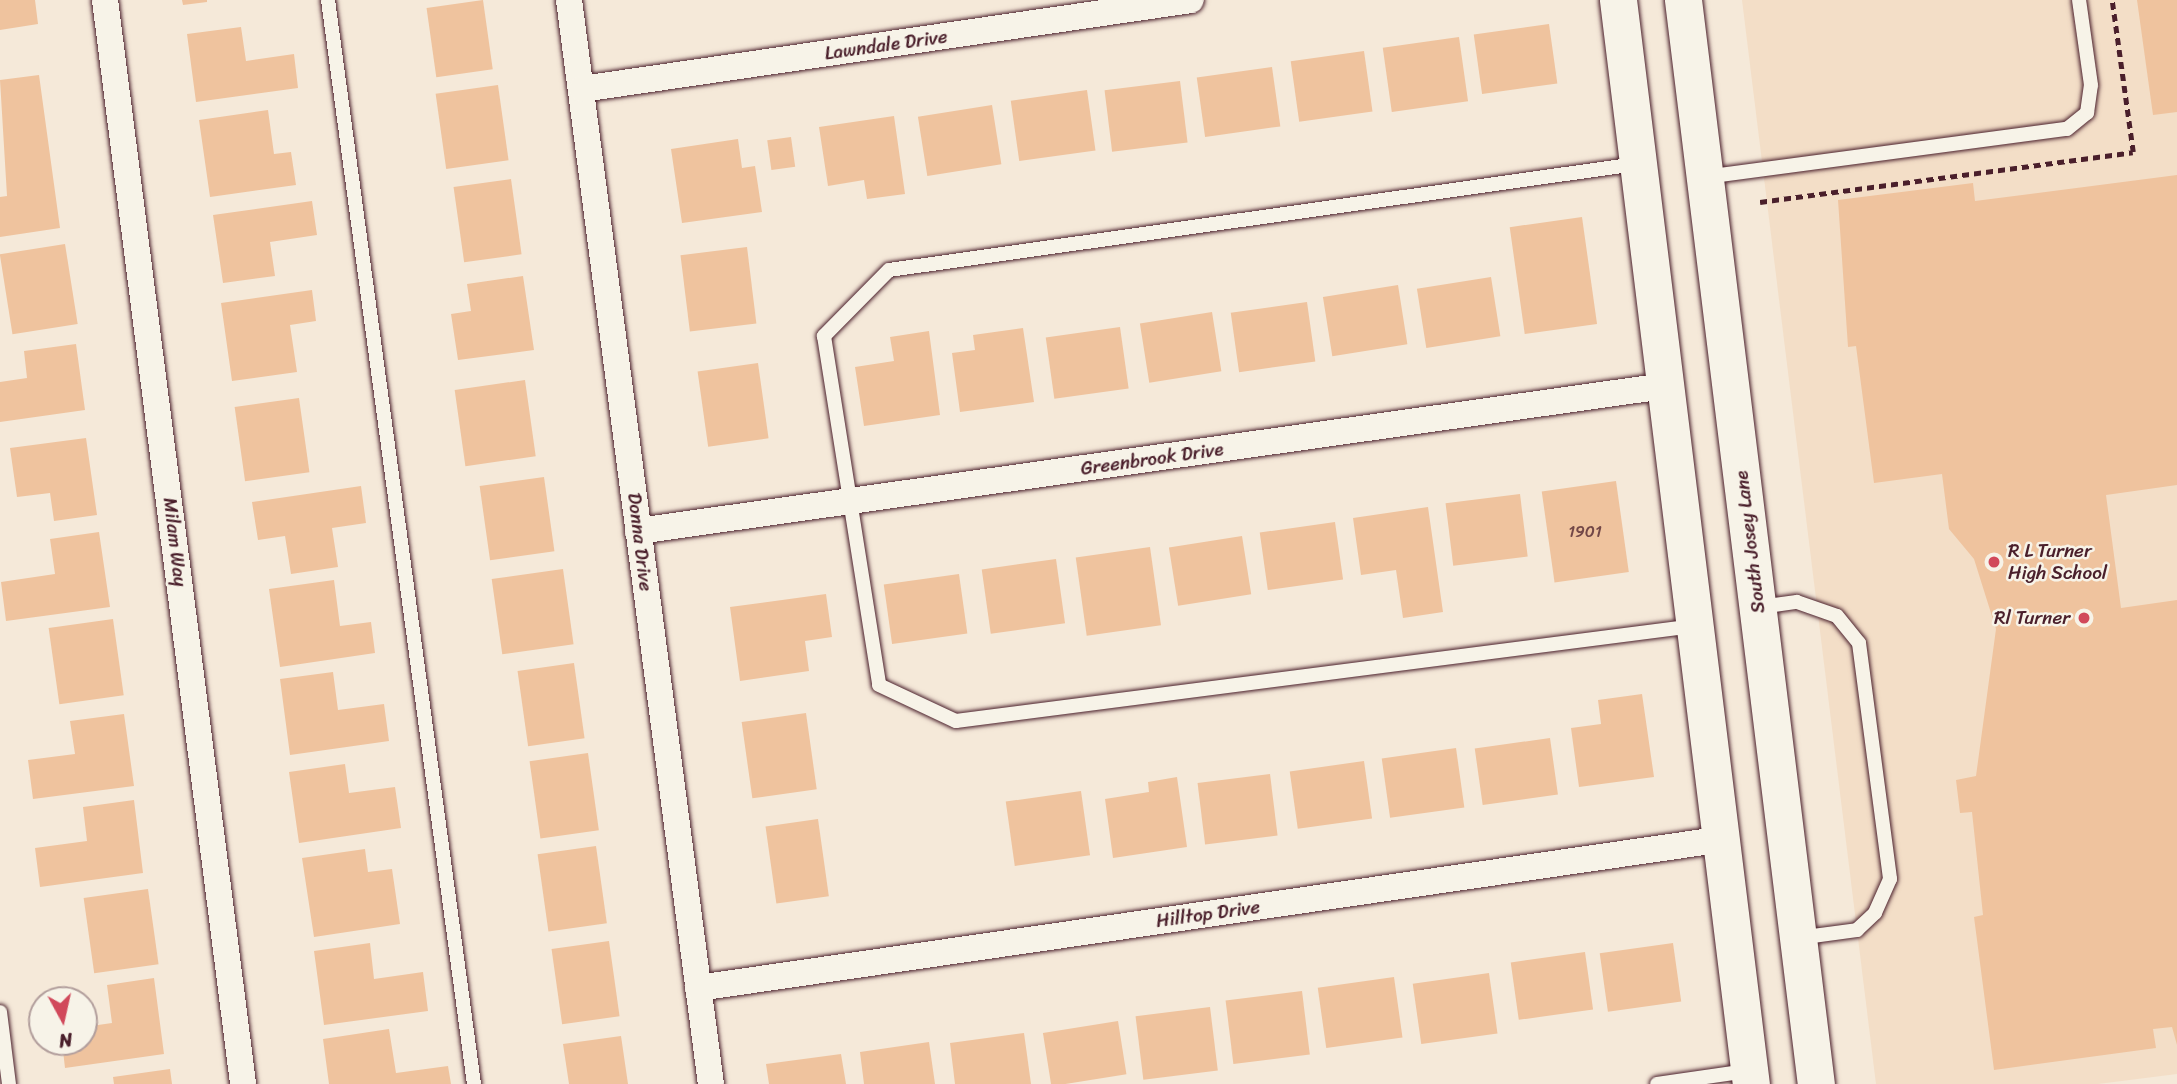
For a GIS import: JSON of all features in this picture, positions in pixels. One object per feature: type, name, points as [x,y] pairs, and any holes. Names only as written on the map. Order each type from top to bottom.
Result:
[{"type":"main road","points":[[1618,0],[1717,840],[1750,1078]]},
{"type":"main road","name":"South Josey Lane","points":[[1683,0],[1816,1084]]},
{"type":"street","name":"Milam Way","points":[[105,0],[243,1084]]},
{"type":"street","name":"Donna Drive","points":[[569,0],[711,1084]]},
{"type":"street","name":"Lawndale Drive","points":[[582,89],[1191,0]]},
{"type":"street","name":"Greenbrook Drive","points":[[638,531],[1665,386]]},
{"type":"street","name":"Hilltop Drive","points":[[698,988],[1717,840]]},
{"type":"lane","points":[[328,0],[474,1084]]},
{"type":"lane","points":[[1703,177],[2067,129],[2087,113],[2091,85],[2079,0]]},
{"type":"lane","points":[[1638,164],[889,270],[824,336],[878,685],[956,721],[1693,626]]},
{"type":"lane","points":[[1758,607],[1797,602],[1837,616],[1859,643],[1889,879],[1875,913],[1857,930],[1797,938]]},
{"type":"lane","points":[[0,1012],[9,1084]]},
{"type":"lane","points":[[1657,1084],[1750,1078]]},
{"type":"shaded area","name":"R L Turner High School","points":[[1742,0],[2177,0],[2177,1074],[2098,1084],[1876,1084]]},
{"type":"building","points":[[0,0],[35,0],[38,24],[0,30]]},
{"type":"building","points":[[182,0],[207,0],[207,2],[183,5]]},
{"type":"building","points":[[483,0],[493,69],[436,77],[427,8]]},
{"type":"building","points":[[2137,0],[2177,0],[2177,112],[2153,115]]},
{"type":"building","points":[[1549,24],[1557,83],[1482,94],[1474,35]]},
{"type":"building","points":[[241,27],[246,61],[294,54],[298,88],[196,102],[187,34]]},
{"type":"building","points":[[1459,37],[1468,101],[1392,112],[1383,48]]},
{"type":"building","points":[[1364,51],[1372,111],[1299,122],[1291,61]]},
{"type":"building","points":[[1272,67],[1280,126],[1205,137],[1197,78]]},
{"type":"building","points":[[39,75],[60,228],[0,237],[0,197],[7,196],[0,80]]},
{"type":"building","points":[[1180,81],[1188,143],[1112,152],[1105,90]]},
{"type":"building","points":[[498,85],[509,160],[446,169],[436,94]]},
{"type":"building","points":[[1087,90],[1095,150],[1019,161],[1011,101]]},
{"type":"building","points":[[992,105],[1001,164],[927,176],[918,117]]},
{"type":"building","points":[[268,110],[274,154],[291,152],[296,185],[210,197],[199,120]]},
{"type":"building","points":[[894,116],[905,194],[867,199],[864,180],[828,186],[819,127]]},
{"type":"building","points":[[791,137],[795,167],[771,170],[767,140]]},
{"type":"building","points":[[738,139],[742,168],[755,166],[762,212],[682,223],[671,149]]},
{"type":"building","name":"Rl Turner","points":[[2177,175],[2177,485],[2106,495],[2121,608],[2177,600],[2177,1045],[2172,1027],[2153,1029],[2156,1048],[1994,1070],[1974,917],[1983,915],[1972,812],[1960,813],[1956,780],[1976,776],[1996,629],[1974,559],[1949,529],[1942,474],[1874,483],[1856,346],[1848,347],[1838,200],[1973,183],[1975,201]]},
{"type":"building","points":[[511,179],[522,254],[464,262],[454,187]]},
{"type":"building","points":[[312,201],[317,235],[270,242],[275,276],[223,283],[213,215]]},
{"type":"building","points":[[1582,217],[1597,324],[1525,334],[1510,227]]},
{"type":"building","points":[[65,244],[78,324],[12,334],[0,254]]},
{"type":"building","points":[[747,247],[756,323],[690,332],[680,255]]},
{"type":"building","points":[[523,276],[534,350],[458,360],[451,314],[471,311],[467,284]]},
{"type":"building","points":[[1491,277],[1500,336],[1426,348],[1417,289]]},
{"type":"building","points":[[1398,285],[1407,344],[1332,356],[1323,297]]},
{"type":"building","points":[[312,290],[316,321],[290,325],[297,372],[232,381],[221,303]]},
{"type":"building","points":[[1307,302],[1315,361],[1239,372],[1231,313]]},
{"type":"building","points":[[1212,312],[1221,371],[1149,383],[1140,323]]},
{"type":"building","points":[[1120,327],[1129,388],[1054,399],[1046,337]]},
{"type":"building","points":[[1023,328],[1034,402],[960,412],[952,353],[975,350],[973,335]]},
{"type":"building","points":[[929,331],[940,415],[864,426],[855,367],[894,361],[890,337]]},
{"type":"building","points":[[76,344],[85,410],[0,422],[0,382],[27,378],[24,351]]},
{"type":"building","points":[[758,363],[769,438],[708,447],[698,371]]},
{"type":"building","points":[[525,380],[536,456],[465,466],[455,390]]},
{"type":"building","points":[[299,398],[309,472],[245,481],[235,407]]},
{"type":"building","points":[[86,438],[97,515],[54,521],[50,493],[17,497],[10,448]]},
{"type":"building","points":[[544,477],[554,551],[490,560],[480,486]]},
{"type":"building","points":[[1616,481],[1629,572],[1555,583],[1542,491]]},
{"type":"building","points":[[361,486],[366,523],[332,528],[338,567],[291,574],[285,536],[258,540],[252,502]]},
{"type":"building","points":[[1520,494],[1528,557],[1453,566],[1446,503]]},
{"type":"building","points":[[1428,507],[1443,612],[1403,618],[1396,570],[1361,575],[1353,518]]},
{"type":"building","points":[[1335,522],[1343,579],[1268,590],[1260,533]]},
{"type":"building","points":[[99,532],[110,607],[6,621],[1,582],[55,574],[50,539]]},
{"type":"building","points":[[1242,536],[1251,594],[1178,606],[1169,548]]},
{"type":"building","points":[[1150,547],[1161,625],[1087,636],[1076,557]]},
{"type":"building","points":[[1056,559],[1065,623],[991,634],[982,569]]},
{"type":"building","points":[[563,569],[574,644],[502,654],[492,579]]},
{"type":"building","points":[[959,574],[967,633],[892,644],[884,585]]},
{"type":"building","points":[[334,580],[340,626],[371,622],[375,653],[280,667],[269,589]]},
{"type":"building","points":[[826,594],[832,637],[805,641],[809,671],[740,681],[730,607]]},
{"type":"building","points":[[113,619],[124,695],[59,704],[49,628]]},
{"type":"building","points":[[574,663],[585,738],[528,746],[518,671]]},
{"type":"building","points":[[333,672],[338,710],[384,704],[389,741],[290,755],[280,679]]},
{"type":"building","points":[[1642,694],[1654,777],[1579,787],[1571,728],[1601,724],[1598,700]]},
{"type":"building","points":[[806,713],[817,789],[752,798],[742,722]]},
{"type":"building","points":[[124,714],[134,786],[33,799],[28,760],[75,754],[70,721]]},
{"type":"building","points":[[1550,738],[1558,794],[1483,805],[1475,749]]},
{"type":"building","points":[[1456,748],[1464,807],[1390,818],[1382,758]]},
{"type":"building","points":[[588,753],[599,830],[540,838],[530,761]]},
{"type":"building","points":[[1364,761],[1372,818],[1298,829],[1290,771]]},
{"type":"building","points":[[345,764],[349,793],[395,787],[401,828],[299,843],[289,772]]},
{"type":"building","points":[[1270,774],[1278,836],[1205,844],[1198,783]]},
{"type":"building","points":[[1177,777],[1187,847],[1113,858],[1105,799],[1149,792],[1148,782]]},
{"type":"building","points":[[1081,791],[1090,855],[1015,866],[1006,802]]},
{"type":"building","points":[[134,800],[143,873],[40,887],[35,848],[87,841],[83,807]]},
{"type":"building","points":[[818,819],[829,896],[776,904],[766,826]]},
{"type":"building","points":[[596,846],[607,923],[548,931],[538,854]]},
{"type":"building","points":[[365,849],[368,872],[392,869],[400,924],[314,937],[302,858]]},
{"type":"building","points":[[148,889],[159,964],[94,973],[84,898]]},
{"type":"building","points":[[609,941],[620,1016],[562,1024],[552,949]]},
{"type":"building","points":[[370,943],[374,979],[423,972],[428,1011],[324,1025],[314,951]]},
{"type":"building","points":[[1673,943],[1681,1001],[1608,1012],[1600,953]]},
{"type":"building","points":[[1585,952],[1593,1009],[1519,1020],[1511,962]]},
{"type":"building","points":[[1489,973],[1497,1033],[1421,1044],[1413,984]]},
{"type":"building","points":[[1394,977],[1402,1037],[1326,1048],[1318,988]]},
{"type":"building","points":[[154,978],[164,1054],[65,1068],[64,1056],[98,1056],[98,1025],[112,1023],[107,985]]},
{"type":"building","points":[[1302,991],[1310,1055],[1233,1064],[1226,1000]]},
{"type":"building","points":[[1210,1007],[1218,1071],[1143,1080],[1136,1016]]},
{"type":"building","points":[[1118,1021],[1126,1074],[1051,1084],[1043,1033]]},
{"type":"building","points":[[389,1029],[396,1073],[448,1066],[451,1084],[329,1084],[323,1039]]},
{"type":"building","points":[[1024,1033],[1031,1084],[955,1084],[950,1043]]},
{"type":"building","points":[[621,1036],[628,1084],[569,1084],[563,1044]]},
{"type":"building","points":[[929,1042],[935,1084],[864,1084],[860,1052]]},
{"type":"building","points":[[841,1054],[846,1084],[769,1084],[766,1064]]},
{"type":"building","points":[[170,1069],[172,1084],[114,1084],[113,1077]]},
{"type":"place","name":"R L Turner High School","points":[[1994,562]]},
{"type":"place","name":"Rl Turner","points":[[2084,618]]}]
